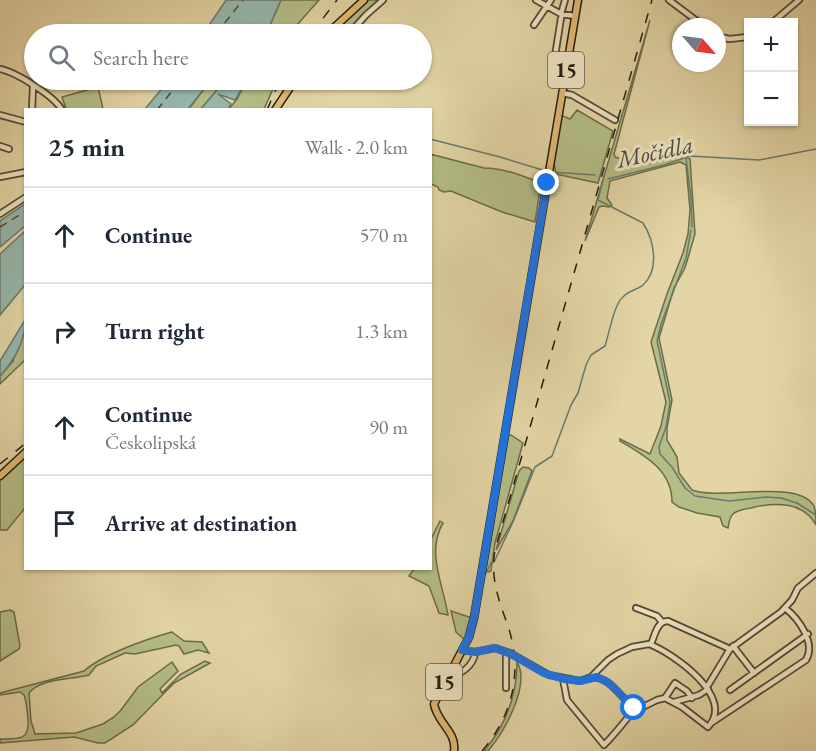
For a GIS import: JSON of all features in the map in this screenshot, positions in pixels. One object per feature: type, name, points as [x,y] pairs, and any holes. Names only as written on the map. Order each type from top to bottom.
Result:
[{"type":"main road","points":[[340,24],[364,0]]},
{"type":"main road","name":"15","points":[[454,751],[454,739],[442,723],[434,707],[434,701],[469,637],[474,618],[578,0]]},
{"type":"main road","points":[[276,108],[288,90]]},
{"type":"main road","points":[[0,476],[24,453]]},
{"type":"street","points":[[358,24],[383,0]]},
{"type":"street","points":[[536,0],[561,16],[575,16]]},
{"type":"street","points":[[534,26],[551,0]]},
{"type":"street","points":[[555,56],[564,0]]},
{"type":"street","points":[[669,0],[693,18]]},
{"type":"street","points":[[778,18],[799,0]]},
{"type":"street","points":[[726,38],[744,37]]},
{"type":"street","points":[[556,46],[570,46]]},
{"type":"street","points":[[0,69],[13,73],[24,80]]},
{"type":"street","points":[[32,108],[33,90]]},
{"type":"street","points":[[39,90],[57,101],[61,108]]},
{"type":"street","points":[[562,93],[572,95],[615,120]]},
{"type":"street","points":[[0,125],[1,116],[24,122]]},
{"type":"street","points":[[0,146],[9,148]]},
{"type":"street","points":[[0,177],[24,172]]},
{"type":"street","points":[[0,214],[24,198]]},
{"type":"street","points":[[674,702],[706,692],[731,648],[785,608],[798,588],[816,573]]},
{"type":"street","points":[[636,608],[657,616],[662,622]]},
{"type":"street","points":[[591,677],[603,679],[609,683],[634,708],[640,710],[665,698],[708,727],[809,657],[813,644],[800,622],[785,608]]},
{"type":"street","points":[[662,622],[668,621],[680,625],[731,648],[754,672]]},
{"type":"street","points":[[651,644],[662,622]]},
{"type":"street","points":[[730,690],[808,634]]},
{"type":"street","points":[[462,650],[475,652],[491,647],[506,652],[544,673],[580,681],[591,677],[617,654],[643,644],[651,644],[689,670],[708,688],[714,708],[711,723]]},
{"type":"street","points":[[445,680],[467,669],[474,660],[475,652]]},
{"type":"street","points":[[506,652],[506,688]]},
{"type":"street","points":[[564,679],[567,700],[604,745],[632,714],[634,708]]},
{"type":"street","points":[[665,698],[675,683],[687,691],[692,698]]},
{"type":"green space","points":[[281,0],[319,0],[298,24],[270,24]]},
{"type":"green space","points":[[366,0],[381,0],[357,24],[340,24]]},
{"type":"green space","points":[[650,20],[614,154],[615,157],[641,165],[684,156],[690,159],[695,234],[685,268],[674,288],[659,338],[672,400],[667,440],[677,457],[679,473],[692,490],[705,493],[792,493],[805,498],[814,506],[816,525],[804,511],[778,504],[739,511],[732,516],[728,528],[723,526],[720,517],[697,513],[672,502],[671,491],[662,473],[647,458],[620,441],[620,439],[650,454],[661,426],[666,402],[651,342],[683,253],[688,234],[690,210],[686,165],[680,162],[610,181],[607,198],[612,205],[599,207],[585,241]]},
{"type":"green space","points":[[87,90],[99,90],[103,108],[66,108],[62,97]]},
{"type":"green space","points":[[203,90],[217,90],[202,108],[190,108]]},
{"type":"green space","points":[[242,90],[273,90],[264,108],[230,108]]},
{"type":"green space","points":[[577,110],[613,131],[598,183],[556,174],[554,163],[561,115],[570,119]]},
{"type":"green space","points":[[432,155],[520,175],[541,183],[535,222],[502,212],[451,191],[444,192],[432,184]]},
{"type":"green space","points":[[24,332],[24,361],[0,384],[0,376],[13,361]]},
{"type":"green space","points":[[511,435],[523,443],[495,543],[491,571],[488,572],[486,568],[508,436]]},
{"type":"green space","points":[[24,459],[24,509],[7,530],[0,530],[0,479]]},
{"type":"green space","points":[[523,467],[532,471],[513,521],[496,550],[519,471]]},
{"type":"green space","points":[[440,521],[443,523],[438,534],[436,557],[448,615],[439,613],[429,586],[409,576],[413,570],[432,570],[432,537]]},
{"type":"green space","points":[[10,610],[14,612],[20,646],[0,661],[0,612]]},
{"type":"green space","points":[[451,611],[472,618],[465,640],[456,632]]},
{"type":"green space","points":[[172,632],[184,641],[202,642],[209,653],[198,650],[184,654],[176,645],[135,654],[125,653],[96,666],[89,675],[49,682],[34,688],[29,693],[31,721],[35,734],[76,733],[103,724],[114,717],[138,687],[172,662],[178,671],[160,689],[162,693],[181,674],[205,661],[210,663],[174,683],[133,725],[105,743],[74,737],[0,743],[0,739],[22,737],[28,726],[24,695],[20,692],[0,695],[0,693],[84,671],[114,653]]},
{"type":"green space","points":[[517,662],[521,683],[514,708],[494,743],[488,751],[484,751],[509,710],[515,687]]},
{"type":"water","points":[[226,0],[281,0],[270,24],[210,24]]},
{"type":"water","points":[[161,90],[203,90],[189,108],[146,108]]},
{"type":"water","points":[[217,90],[241,90],[235,100],[218,94],[231,104],[229,108],[202,108]]},
{"type":"water","points":[[24,205],[24,227],[0,247],[0,221]]},
{"type":"water","points":[[24,232],[24,286],[0,315],[0,254]]},
{"type":"water","points":[[24,322],[24,332],[18,350],[0,376],[0,361]]},
{"type":"waterway","name":"Močidla","points":[[432,140],[546,171]]},
{"type":"waterway","name":"Močidla","points":[[608,179],[690,156],[759,160],[816,149]]},
{"type":"waterway","points":[[686,158],[692,227]]},
{"type":"waterway","name":"Močidla","points":[[551,172],[595,175]]},
{"type":"waterway","points":[[483,579],[491,563],[494,562],[513,522],[535,467],[552,456],[571,405],[578,393],[586,365],[591,355],[605,346],[614,312],[620,301],[627,293],[643,285],[652,271],[654,255],[647,230],[643,223],[598,200],[603,179]]},
{"type":"waterway","points":[[691,230],[686,258],[661,324],[657,341],[670,402],[666,427],[659,447],[660,454],[672,467],[685,488],[695,496],[729,501],[766,497],[781,498],[797,503],[816,515]]},
{"type":"ferry route","points":[[224,24],[243,0]]},
{"type":"ferry route","points":[[159,108],[173,90]]},
{"type":"ferry route","points":[[0,227],[24,212]]},
{"type":"railway","points":[[319,24],[337,0]]},
{"type":"railway","points":[[482,751],[493,737],[508,708],[515,676],[512,643],[495,580],[495,550],[652,0]]},
{"type":"railway","points":[[268,108],[276,90]]},
{"type":"railway","points":[[0,464],[24,445]]},
{"type":"route","points":[[547,183],[474,618],[469,637],[462,650],[475,652],[491,647],[511,654],[544,673],[556,677],[580,681],[591,677],[603,679],[634,708]]}]
